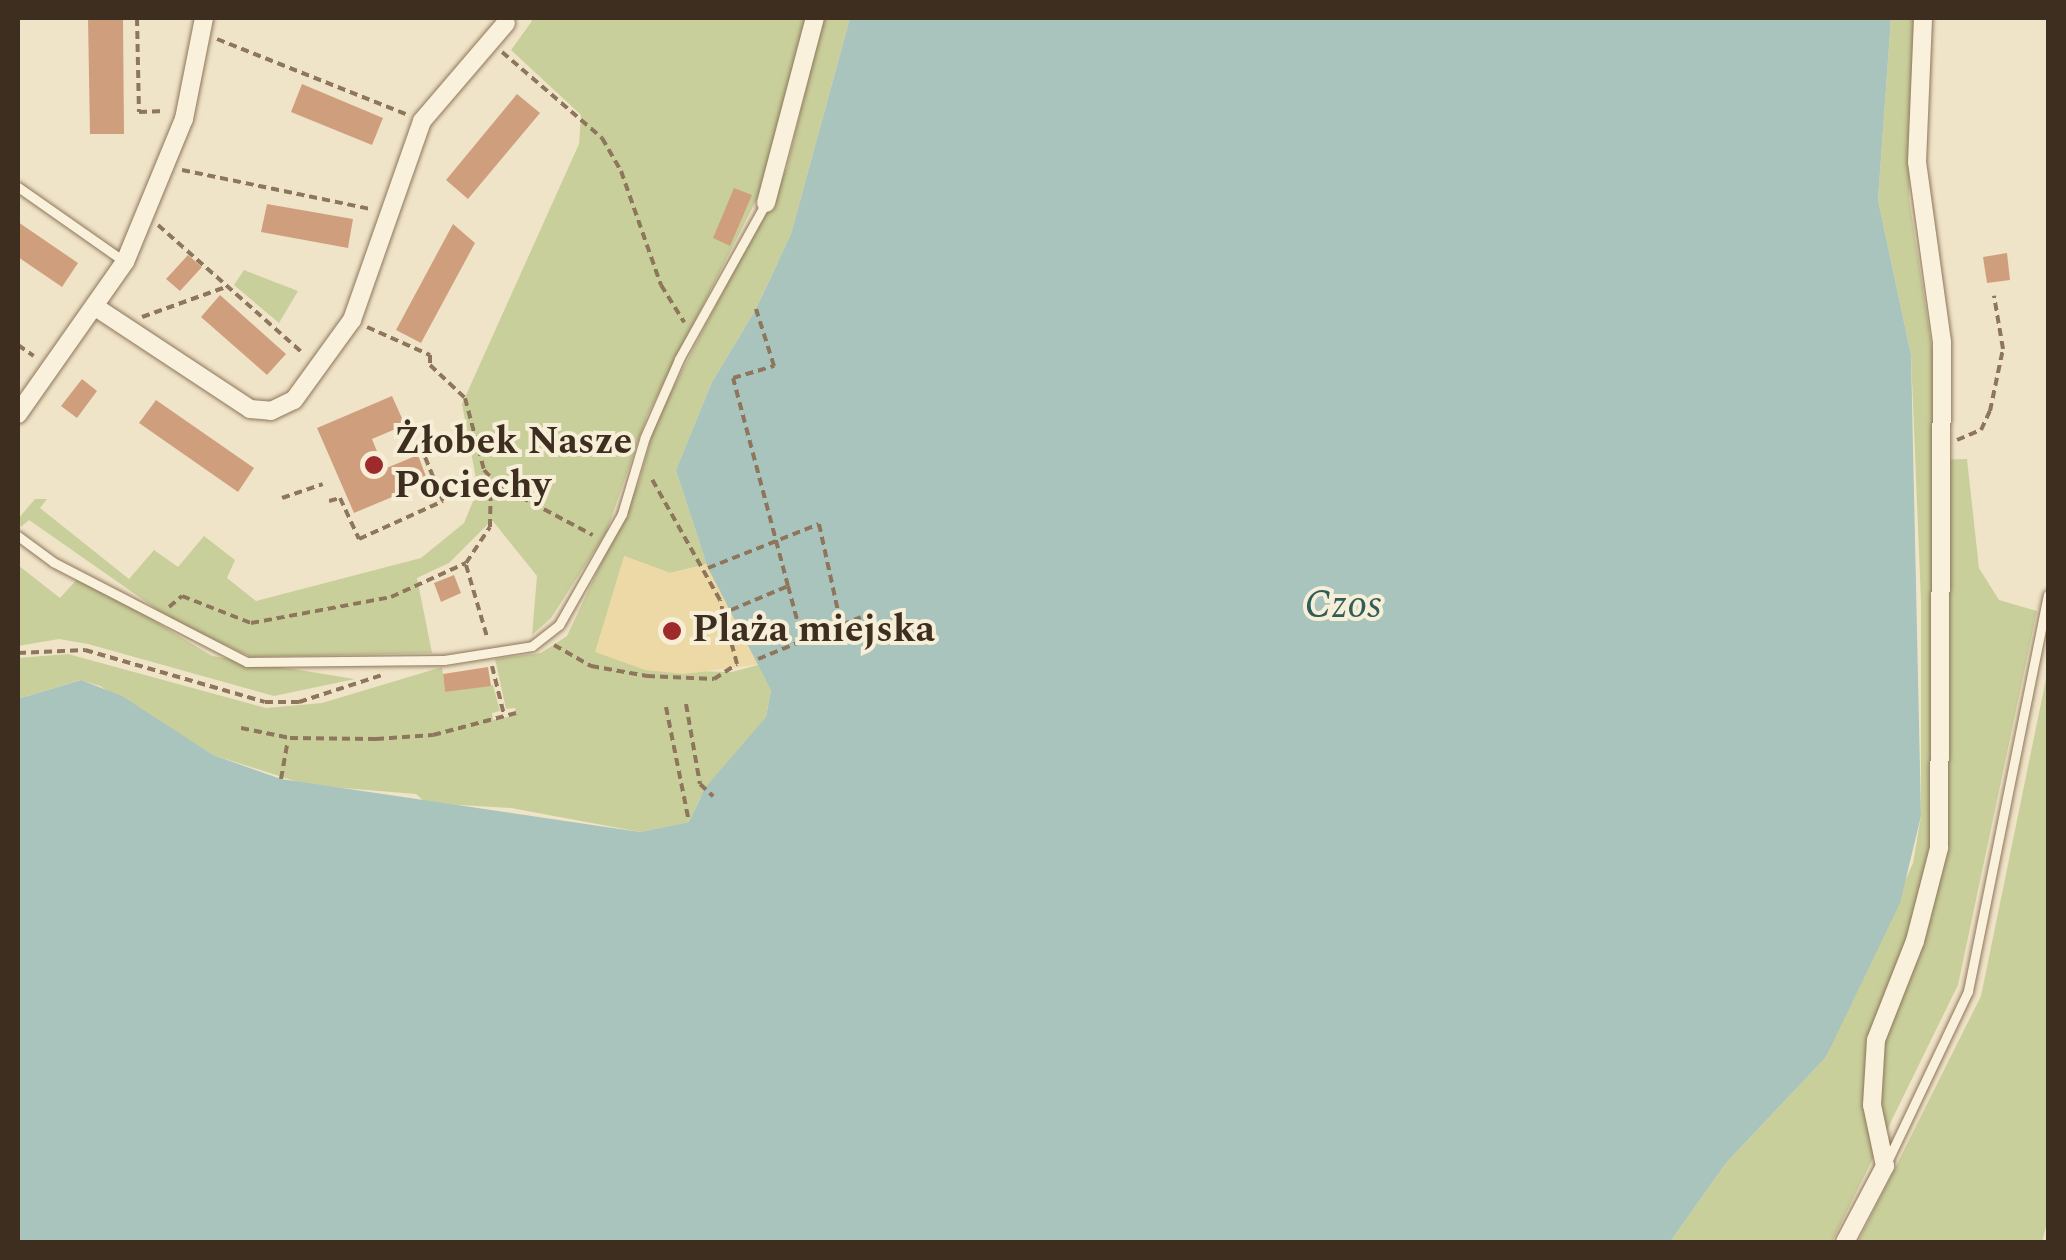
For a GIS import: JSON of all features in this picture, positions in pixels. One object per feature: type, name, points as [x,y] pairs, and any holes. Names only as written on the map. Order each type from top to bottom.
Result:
[{"type":"street","points":[[18,414],[97,308],[125,262],[184,118],[204,18]]},
{"type":"street","points":[[766,203],[815,18]]},
{"type":"street","points":[[1845,1242],[1885,1166],[1874,1139],[1876,1040],[1915,941],[1939,848],[1942,342],[1917,162],[1923,18]]},
{"type":"street","points":[[97,308],[259,412],[294,400],[352,320],[422,121],[506,22]]},
{"type":"lane","points":[[18,187],[125,262]]},
{"type":"lane","points":[[18,536],[52,562],[248,662],[444,660],[546,638],[607,540],[639,455],[697,330],[766,203]]},
{"type":"lane","points":[[1885,1166],[1968,991],[2048,595]]},
{"type":"path","points":[[138,18],[139,112],[164,111]]},
{"type":"path","points":[[218,39],[422,121]]},
{"type":"path","points":[[509,57],[602,138],[621,171],[661,286],[697,330]]},
{"type":"path","points":[[182,170],[391,212]]},
{"type":"path","points":[[158,225],[319,367]]},
{"type":"path","points":[[130,331],[149,310],[226,287]]},
{"type":"path","points":[[1953,441],[1981,430],[1990,411],[2003,348],[1994,296]]},
{"type":"path","points":[[756,309],[774,366],[733,378],[802,642]]},
{"type":"path","points":[[158,616],[182,596],[226,619],[251,623],[390,597],[466,563],[490,527],[490,477],[465,398],[430,364],[430,355],[352,320]]},
{"type":"path","points":[[18,344],[28,352]]},
{"type":"path","points":[[330,501],[340,498],[358,539],[443,501],[423,452]]},
{"type":"path","points":[[546,638],[567,657],[647,676],[714,679],[737,664],[720,600],[639,455]]},
{"type":"path","points":[[490,477],[560,523],[607,540]]},
{"type":"path","points":[[282,498],[323,484]]},
{"type":"path","points":[[708,568],[819,524],[841,626]]},
{"type":"path","points":[[466,563],[486,629]]},
{"type":"path","points":[[731,610],[788,586]]},
{"type":"path","points":[[758,659],[861,618]]},
{"type":"path","points":[[18,653],[85,650],[265,702],[318,697],[396,668]]},
{"type":"path","points":[[489,653],[504,715]]},
{"type":"path","points":[[686,704],[700,784],[713,796]]},
{"type":"path","points":[[666,707],[688,822]]},
{"type":"path","points":[[241,728],[290,738],[376,739],[433,735],[516,713]]},
{"type":"path","points":[[281,778],[286,744]]},
{"type":"green space","points":[[528,18],[810,18],[771,171],[647,416],[606,533],[551,618],[532,635],[537,576],[492,520],[449,563],[417,578],[432,653],[251,657],[175,622],[29,520],[21,527],[18,519],[35,499],[47,499],[40,508],[129,579],[154,550],[178,567],[204,536],[235,560],[227,578],[256,601],[421,558],[464,523],[478,489],[462,404],[579,144],[581,115],[511,50],[532,21]]},
{"type":"green space","points":[[823,18],[850,18],[791,234],[756,309],[712,382],[676,470],[707,564],[670,573],[624,556],[645,670],[732,672],[761,664],[771,690],[766,717],[700,798],[689,822],[640,832],[511,808],[426,803],[416,794],[307,785],[213,755],[100,686],[80,680],[18,699],[18,658],[68,654],[266,708],[322,703],[442,667],[445,692],[493,685],[500,711],[492,713],[493,720],[516,715],[515,708],[506,709],[495,659],[541,653],[567,636],[639,482],[656,421],[787,168]]},
{"type":"green space","points":[[1891,18],[1914,18],[1909,197],[1933,355],[1937,460],[1967,459],[1979,568],[1999,600],[2037,611],[1958,985],[1832,1242],[1670,1242],[1726,1163],[1826,1057],[1913,863],[1921,816],[1921,601],[1911,355],[1878,200]]},
{"type":"green space","points":[[244,270],[298,291],[279,323],[234,285]]},
{"type":"green space","points":[[18,565],[60,598],[80,576],[212,656],[355,679],[274,696],[88,644],[59,639],[18,646]]},
{"type":"green space","points":[[2048,669],[2048,1219],[2042,1242],[1858,1242],[1981,996]]},
{"type":"sand","name":"Plaża miejska","points":[[624,556],[670,573],[707,564],[761,664],[684,674],[645,670],[595,652]]},
{"type":"water","name":"Czos","points":[[850,18],[1891,18],[1878,200],[1911,355],[1921,816],[1900,903],[1826,1057],[1726,1163],[1670,1242],[18,1242],[18,699],[81,680],[122,696],[213,755],[281,779],[640,832],[689,822],[705,788],[766,717],[771,690],[708,568],[676,470],[712,382],[756,309],[791,234]]},
{"type":"building","points":[[88,18],[123,18],[124,134],[90,134]]},
{"type":"building","points":[[302,84],[383,118],[372,145],[291,112]]},
{"type":"building","points":[[517,94],[540,113],[468,199],[446,180]]},
{"type":"building","points":[[734,188],[752,195],[730,246],[713,238]]},
{"type":"building","points":[[267,204],[353,219],[348,248],[261,232]]},
{"type":"building","points":[[18,222],[78,263],[62,287],[18,257]]},
{"type":"building","points":[[453,224],[475,243],[421,343],[396,330]]},
{"type":"building","points":[[2007,253],[2010,280],[1987,283],[1983,257]]},
{"type":"building","points":[[188,255],[202,267],[180,291],[166,279]]},
{"type":"building","points":[[220,295],[286,354],[267,375],[201,317]]},
{"type":"building","points":[[82,379],[97,391],[77,418],[61,406]]},
{"type":"building","points":[[392,396],[405,425],[372,439],[384,469],[418,455],[428,482],[354,513],[317,428]]},
{"type":"building","points":[[156,400],[254,468],[238,492],[139,423]]},
{"type":"building","points":[[454,575],[461,593],[441,602],[434,583]]},
{"type":"building","points":[[488,667],[491,686],[445,692],[443,674]]},
{"type":"place","name":"Żłobek Nasze Pociechy","points":[[374,465]]},
{"type":"place","name":"Plaża miejska","points":[[672,631]]}]
